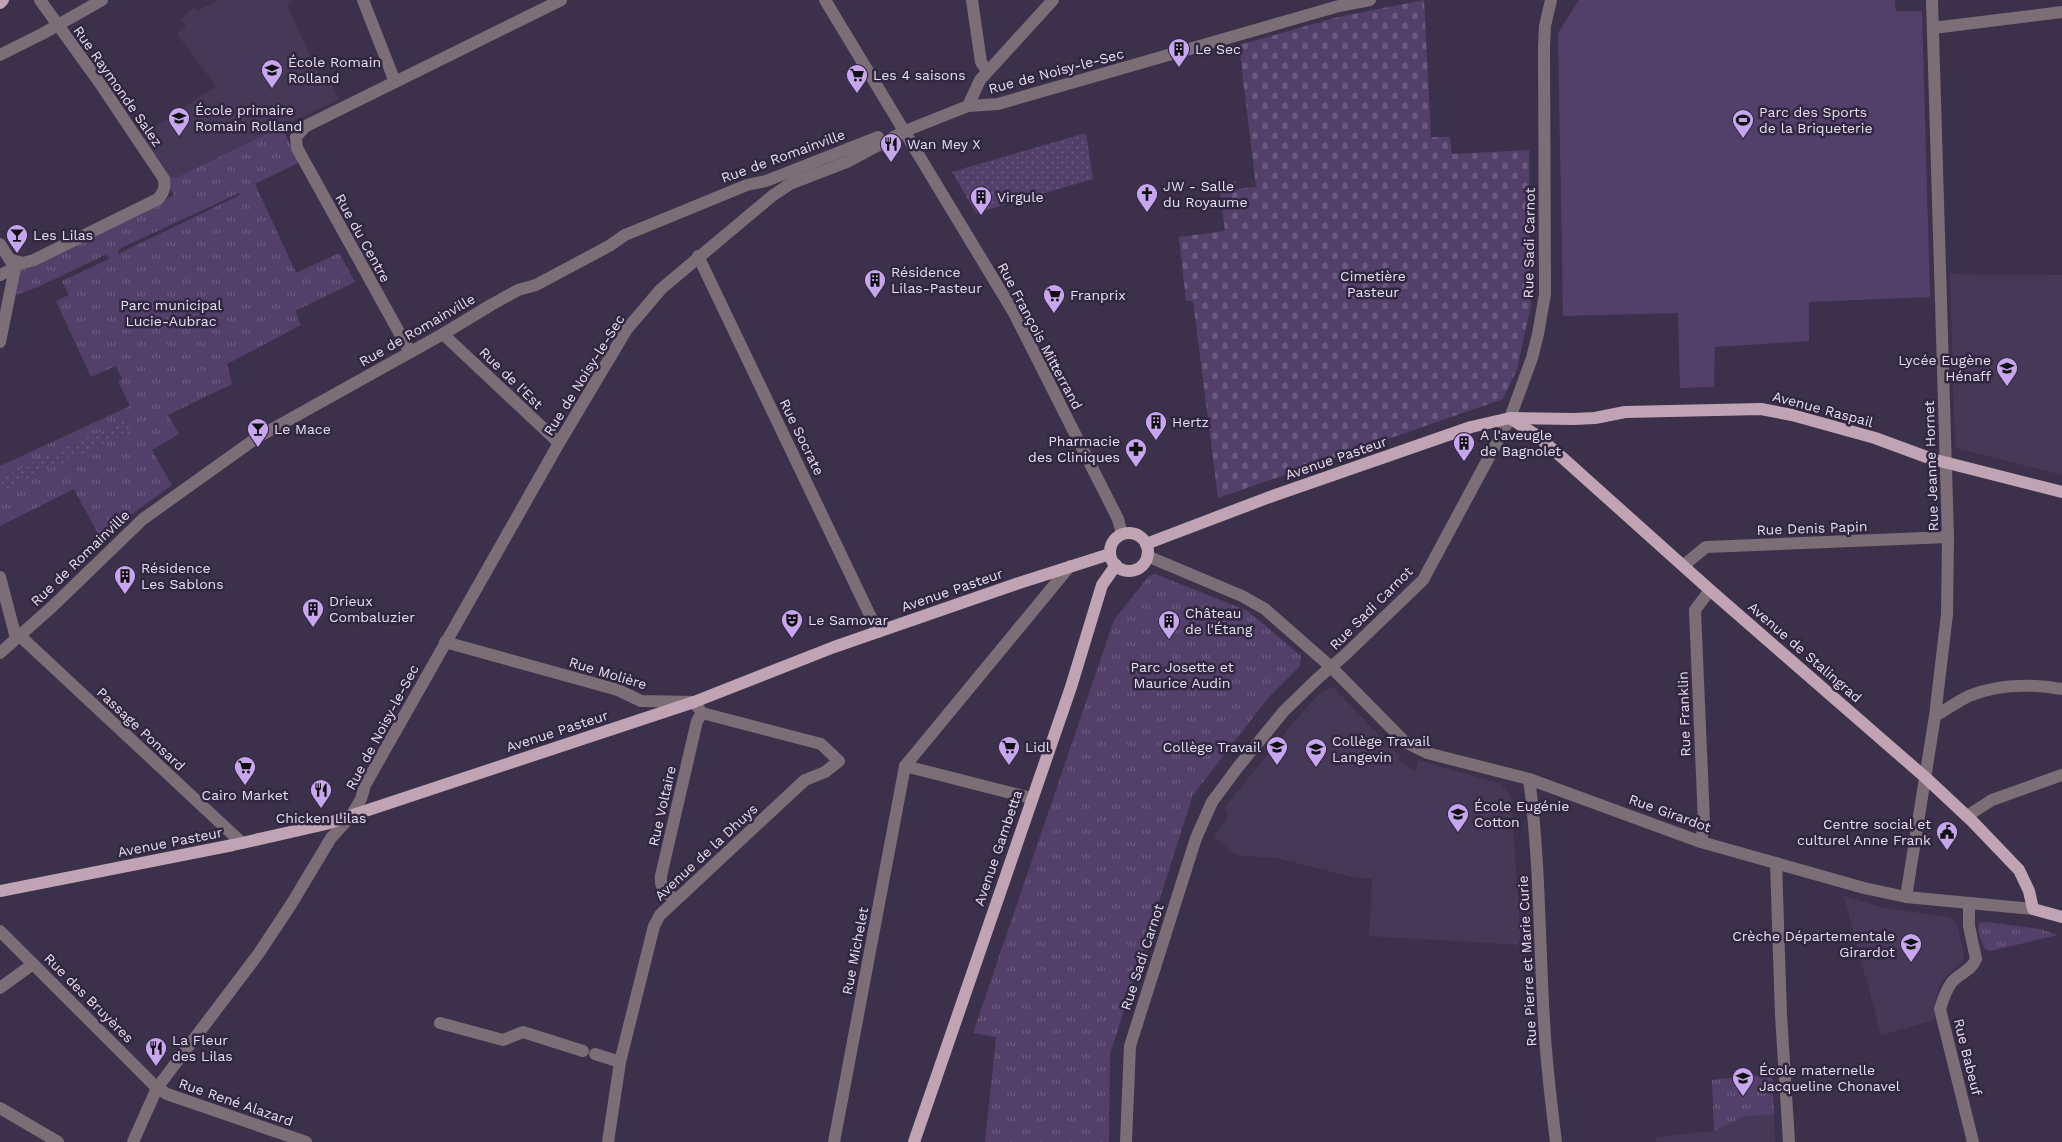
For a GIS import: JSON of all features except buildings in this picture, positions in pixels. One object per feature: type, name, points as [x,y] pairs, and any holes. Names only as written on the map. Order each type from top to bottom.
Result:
[{"type":"main road","points":[[0,3],[3,0]]},
{"type":"main road","name":"Avenue Raspail","points":[[1510,418],[1581,419],[1625,412],[1755,408],[1830,425],[1944,462],[2062,492]]},
{"type":"main road","name":"Avenue Pasteur","points":[[1147,550],[1267,498],[1454,433],[1510,418]]},
{"type":"main road","name":"Avenue de Stalingrad","points":[[1510,418],[1536,435],[1556,452],[1967,816],[2020,870],[2030,891],[2033,909]]},
{"type":"main road","points":[[1122,534],[1138,536],[1147,550],[1145,561],[1137,569],[1125,570],[1113,560],[1113,543],[1122,534]]},
{"type":"main road","name":"Avenue Pasteur","points":[[0,890],[242,843],[309,828],[351,816],[429,788],[698,707],[834,647],[1070,566],[1113,560]]},
{"type":"main road","name":"Avenue Gambetta","points":[[914,1142],[1031,798],[1071,687],[1102,585],[1113,560]]},
{"type":"main road","points":[[2033,909],[2062,917]]},
{"type":"street","name":"Rue Raymonde Salez","points":[[13,264],[23,264],[34,260],[158,200],[164,192],[164,179],[99,82],[40,0]]},
{"type":"street","points":[[0,55],[102,0]]},
{"type":"street","points":[[363,0],[395,82],[561,0]]},
{"type":"street","name":"Rue François Mitterrand","points":[[825,0],[1014,313],[1118,519],[1122,534]]},
{"type":"street","points":[[972,0],[981,62],[987,71]]},
{"type":"street","points":[[968,106],[980,80],[987,71],[1053,0]]},
{"type":"street","name":"Rue de Noisy-le-Sec","points":[[133,1142],[157,1088],[259,953],[331,838],[351,816],[361,799],[365,785],[559,444],[627,329],[661,289],[698,256],[790,184],[847,162],[905,131],[968,106],[998,104],[1340,6],[1370,0]]},
{"type":"street","name":"Rue Sadi Carnot","points":[[1126,1142],[1130,1046],[1196,838],[1212,802],[1238,767],[1284,712],[1423,580],[1510,418],[1532,358],[1545,294],[1544,47],[1545,26],[1551,0]]},
{"type":"street","name":"Rue Jeanne Hornet","points":[[1906,897],[1936,716],[1947,614],[1948,537],[1944,462],[1946,447],[1932,0]]},
{"type":"street","points":[[1933,28],[2062,12]]},
{"type":"street","name":"Rue du Centre","points":[[395,82],[306,126],[296,137],[297,148],[410,352]]},
{"type":"street","name":"Rue de Romainville","points":[[0,653],[143,519],[267,430],[443,334],[518,290],[536,285],[609,246],[625,235],[747,185],[765,181],[873,138],[905,131]]},
{"type":"street","points":[[765,181],[771,182],[774,185],[775,190],[771,197]]},
{"type":"street","points":[[0,244],[13,264],[0,342]]},
{"type":"street","name":"Rue Socrate","points":[[698,256],[878,632]]},
{"type":"street","points":[[0,275],[13,264]]},
{"type":"street","name":"Rue de l'Est","points":[[443,334],[559,444]]},
{"type":"street","name":"Rue Denis Papin","points":[[1684,565],[1706,547],[1948,537]]},
{"type":"street","points":[[1147,550],[1265,609],[1331,667]]},
{"type":"street","points":[[1031,798],[905,766],[1070,566]]},
{"type":"street","points":[[0,577],[18,637]]},
{"type":"street","name":"Rue Franklin","points":[[1701,842],[1704,822],[1695,610],[1710,590]]},
{"type":"street","name":"Passage Ponsard","points":[[18,637],[242,843]]},
{"type":"street","name":"Rue Molière","points":[[445,642],[618,690],[641,701],[698,707],[821,744],[839,762]]},
{"type":"street","name":"Rue Girardot","points":[[1331,667],[1405,742],[1427,753],[1529,779],[1701,842],[1864,888],[1906,897],[2033,909]]},
{"type":"street","points":[[1936,716],[1970,696],[1997,688],[2041,685],[2062,689]]},
{"type":"street","name":"Rue Voltaire","points":[[676,899],[666,894],[660,886],[661,876],[697,721],[698,707]]},
{"type":"street","name":"Avenue de la Dhuys","points":[[608,1142],[620,1062],[654,926],[660,915],[805,780],[825,772],[839,762]]},
{"type":"street","name":"Rue Michelet","points":[[834,1142],[905,766]]},
{"type":"street","points":[[1967,816],[1992,800],[2062,775]]},
{"type":"street","name":"Rue Pierre et Marie Curie","points":[[1529,779],[1533,805],[1538,880],[1544,1023],[1556,1142]]},
{"type":"street","points":[[1776,863],[1780,1015],[1789,1142]]},
{"type":"street","name":"Rue Babeuf","points":[[1969,903],[1968,926],[1976,959],[1971,968],[1952,982],[1945,994],[1940,1009],[1974,1142]]},
{"type":"street","name":"Rue des Bruyères","points":[[0,931],[157,1088]]},
{"type":"street","points":[[0,988],[33,964]]},
{"type":"street","points":[[440,1022],[503,1040],[523,1032],[620,1062]]},
{"type":"street","name":"Rue René Alazard","points":[[157,1088],[167,1094],[303,1142]]},
{"type":"street","points":[[0,1108],[58,1142]]},
{"type":"shaded area","name":"École Romain Rolland","points":[[217,0],[292,0],[293,2],[287,5],[321,79],[327,76],[339,99],[176,179],[169,177],[142,135],[216,86],[177,34],[186,26],[181,19],[195,7],[198,11]]},
{"type":"shaded area","name":"Lycée Eugène Hénaff","points":[[1950,274],[2062,275],[2062,475],[1955,448]]},
{"type":"shaded area","points":[[1334,688],[1399,756],[1398,759],[1415,772],[1418,760],[1501,784],[1511,797],[1521,945],[1369,936],[1372,879],[1353,877],[1277,858],[1236,855],[1214,837],[1229,816],[1224,808],[1299,716],[1321,692]]},
{"type":"shaded area","name":"Crèche Départementale Girardot","points":[[1844,896],[1884,908],[1949,917],[1957,924],[1964,955],[1963,960],[1943,980],[1938,989],[1934,1008],[1935,1020],[1881,1035]]},
{"type":"shaded area","name":"École maternelle Jacqueline Chonavel","points":[[1772,1074],[1775,1142],[1656,1142],[1656,1137],[1714,1131],[1712,1080]]},
{"type":"green space","name":"Cimetière Pasteur","points":[[1424,0],[1431,137],[1450,137],[1452,154],[1529,150],[1531,305],[1517,369],[1503,399],[1218,498],[1193,301],[1186,301],[1179,237],[1225,231],[1219,183],[1235,181],[1236,189],[1256,187],[1239,45],[1338,17]]},
{"type":"green space","name":"Parc des Sports de la Briqueterie","points":[[1579,0],[1895,0],[1896,11],[1922,11],[1930,297],[1809,302],[1809,341],[1715,347],[1714,387],[1680,388],[1678,313],[1563,316],[1558,33]]},
{"type":"green space","name":"Parc municipal Lucie-Aubrac","points":[[281,127],[300,162],[255,184],[296,273],[339,253],[355,282],[295,311],[301,325],[227,364],[232,384],[168,415],[179,434],[152,450],[172,485],[132,514],[103,543],[74,489],[0,526],[0,466],[130,406],[118,381],[122,379],[116,366],[91,377],[56,301],[69,295],[62,281],[109,259],[108,256],[105,255],[38,287],[15,295],[21,267],[37,262],[174,195],[170,188],[169,177],[176,178]],"holes":[[[239,193],[240,195],[118,254],[119,249]]]},
{"type":"green space","points":[[1086,133],[1093,179],[976,213],[952,172]]},
{"type":"green space","points":[[192,200],[195,207],[141,233],[138,228]]},
{"type":"green space","points":[[129,418],[135,429],[3,491],[1,478]]},
{"type":"green space","name":"Parc Josette et Maurice Audin","points":[[1155,574],[1248,611],[1301,656],[1300,666],[1269,697],[1193,795],[1110,1054],[1109,1142],[985,1142],[996,1037],[973,1033],[1114,620],[1149,576]]},
{"type":"green space","points":[[1987,922],[2040,929],[2058,935],[1990,951],[1984,947],[1979,930],[1979,923]]},
{"type":"green space","points":[[1772,1074],[1774,1114],[1745,1116],[1714,1131],[1712,1080]]},
{"type":"place","name":"Le Sec","points":[[1179,68]]},
{"type":"place","name":"École Romain Rolland","points":[[272,89]]},
{"type":"place","name":"Les 4 saisons","points":[[857,94]]},
{"type":"place","name":"École primaire Romain Rolland","points":[[179,137]]},
{"type":"place","name":"Parc des Sports de la Briqueterie","points":[[1743,139]]},
{"type":"place","name":"Wan Mey X","points":[[891,163]]},
{"type":"place","name":"JW - Salle du Royaume","points":[[1147,213]]},
{"type":"place","name":"Virgule","points":[[981,216]]},
{"type":"place","name":"Les Lilas","points":[[17,254]]},
{"type":"place","name":"Résidence Lilas-Pasteur","points":[[875,299]]},
{"type":"place","name":"Franprix","points":[[1054,314]]},
{"type":"place","name":"Lycée Eugène Hénaff","points":[[2007,387]]},
{"type":"place","name":"Hertz","points":[[1156,441]]},
{"type":"place","name":"Le Mace","points":[[258,448]]},
{"type":"place","name":"A l'aveugle de Bagnolet","points":[[1464,462]]},
{"type":"place","name":"Pharmacie des Cliniques","points":[[1136,468]]},
{"type":"place","name":"Résidence Les Sablons","points":[[125,595]]},
{"type":"place","name":"Drieux Combaluzier","points":[[313,628]]},
{"type":"place","name":"Le Samovar","points":[[792,639]]},
{"type":"place","name":"Château de l'Étang","points":[[1169,640]]},
{"type":"place","name":"Lidl","points":[[1009,766]]},
{"type":"place","name":"Collège Travail","points":[[1277,766]]},
{"type":"place","name":"Collège Travail Langevin","points":[[1316,768]]},
{"type":"place","name":"Cairo Market","points":[[245,786]]},
{"type":"place","name":"Chicken Lilas","points":[[321,809]]},
{"type":"place","name":"École Eugénie Cotton","points":[[1458,833]]},
{"type":"place","name":"Centre social et culturel Anne Frank","points":[[1947,851]]},
{"type":"place","name":"Crèche Départementale Girardot","points":[[1911,963]]},
{"type":"place","name":"La Fleur des Lilas","points":[[156,1067]]},
{"type":"place","name":"École maternelle Jacqueline Chonavel","points":[[1743,1097]]}]
